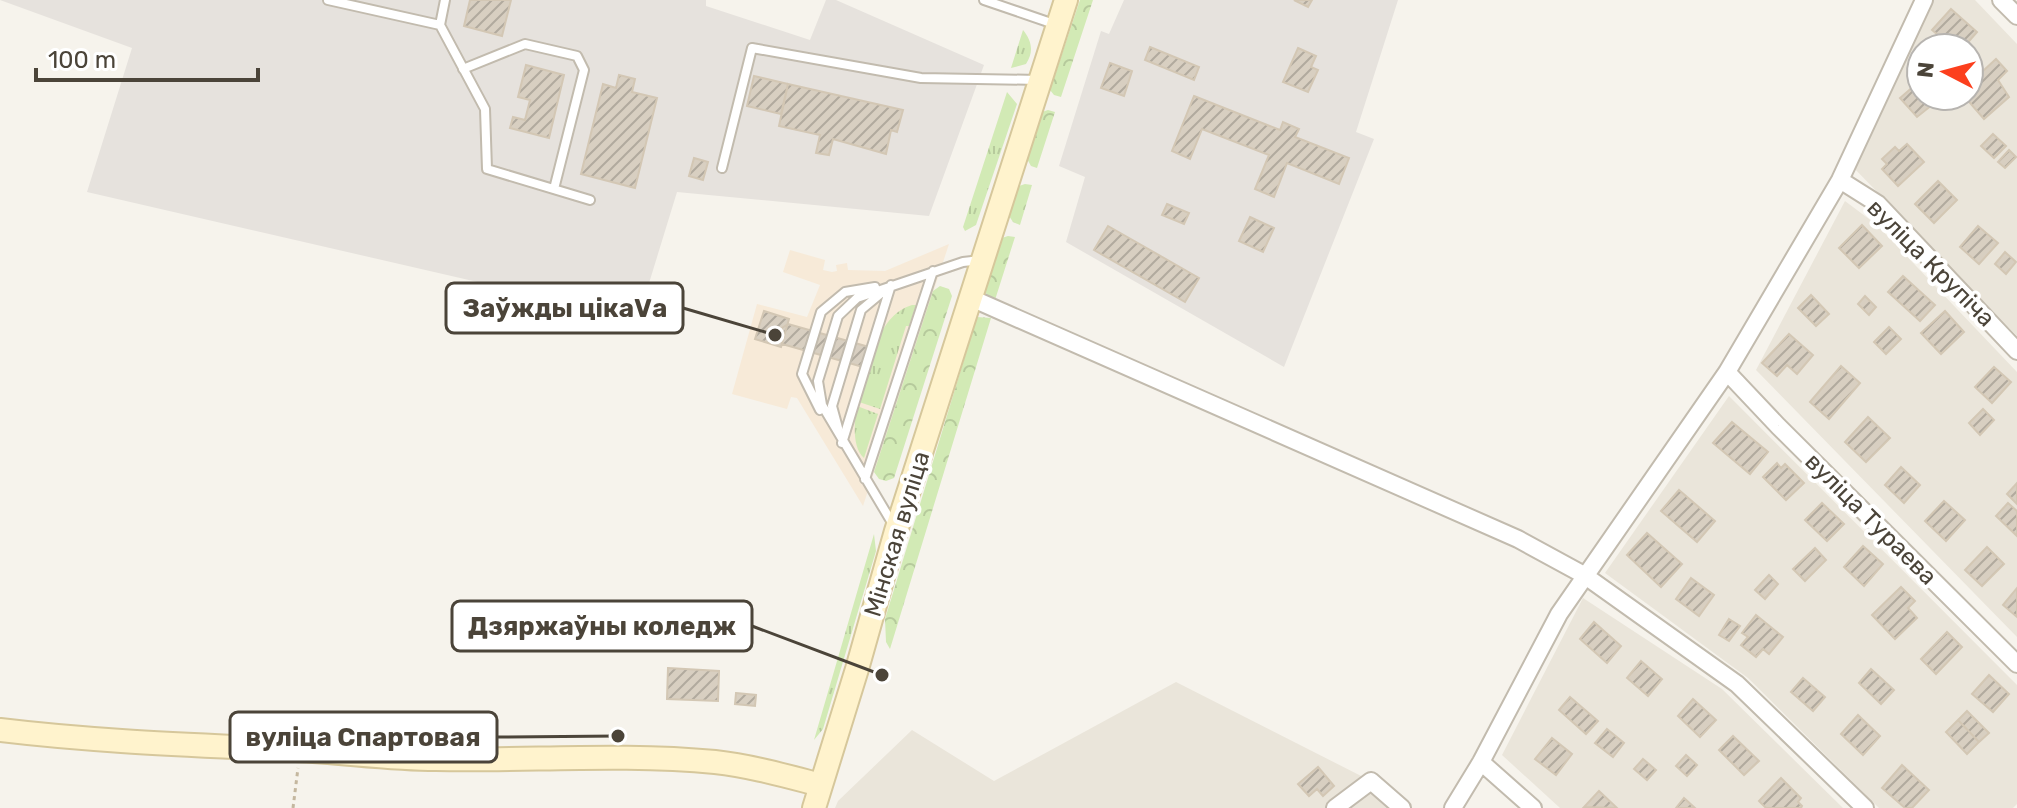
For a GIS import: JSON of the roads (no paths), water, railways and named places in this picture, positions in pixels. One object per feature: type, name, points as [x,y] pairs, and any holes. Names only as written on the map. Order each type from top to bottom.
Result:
[{"type":"street","name":"Мінская вуліца","points":[[820,800],[896,531],[1066,0]]},
{"type":"street","points":[[1453,808],[1481,762],[1559,614],[1727,372],[1840,180],[1924,0]]},
{"type":"street","points":[[2001,0],[2017,16]]},
{"type":"street","name":"вуліца Крупіча","points":[[1840,180],[1878,204],[2017,351]]},
{"type":"street","points":[[971,298],[1518,539],[1584,575],[1737,684],[1865,808]]},
{"type":"street","name":"вуліца Тураева","points":[[1727,372],[2017,664]]},
{"type":"street","points":[[0,730],[146,744],[432,759],[714,762],[761,769],[820,800]]},
{"type":"street","points":[[1481,762],[1533,808]]},
{"type":"street","points":[[1335,808],[1371,781],[1402,808]]},
{"type":"lane","points":[[328,0],[440,25]]},
{"type":"lane","points":[[445,0],[440,25],[485,109],[487,169],[590,200]]},
{"type":"lane","points":[[984,0],[1058,25]]},
{"type":"lane","points":[[463,69],[525,44],[577,56],[584,70],[554,189]]},
{"type":"lane","points":[[722,168],[752,48],[921,78],[1039,80]]},
{"type":"lane","points":[[842,443],[822,405],[818,381],[838,316],[857,298],[933,271],[982,260]]},
{"type":"lane","points":[[865,479],[933,271]]},
{"type":"lane","points":[[842,443],[892,285]]},
{"type":"lane","points":[[842,443],[832,406],[861,310],[892,285]]},
{"type":"lane","points":[[892,285],[845,292],[821,312],[802,374],[813,398],[896,531]]},
{"type":"place","name":"Заўжды цікаVа","points":[[775,335]]},
{"type":"place","name":"Дзяржаўны коледж","points":[[882,675]]},
{"type":"place","name":"вуліца Спартовая","points":[[618,736]]}]
